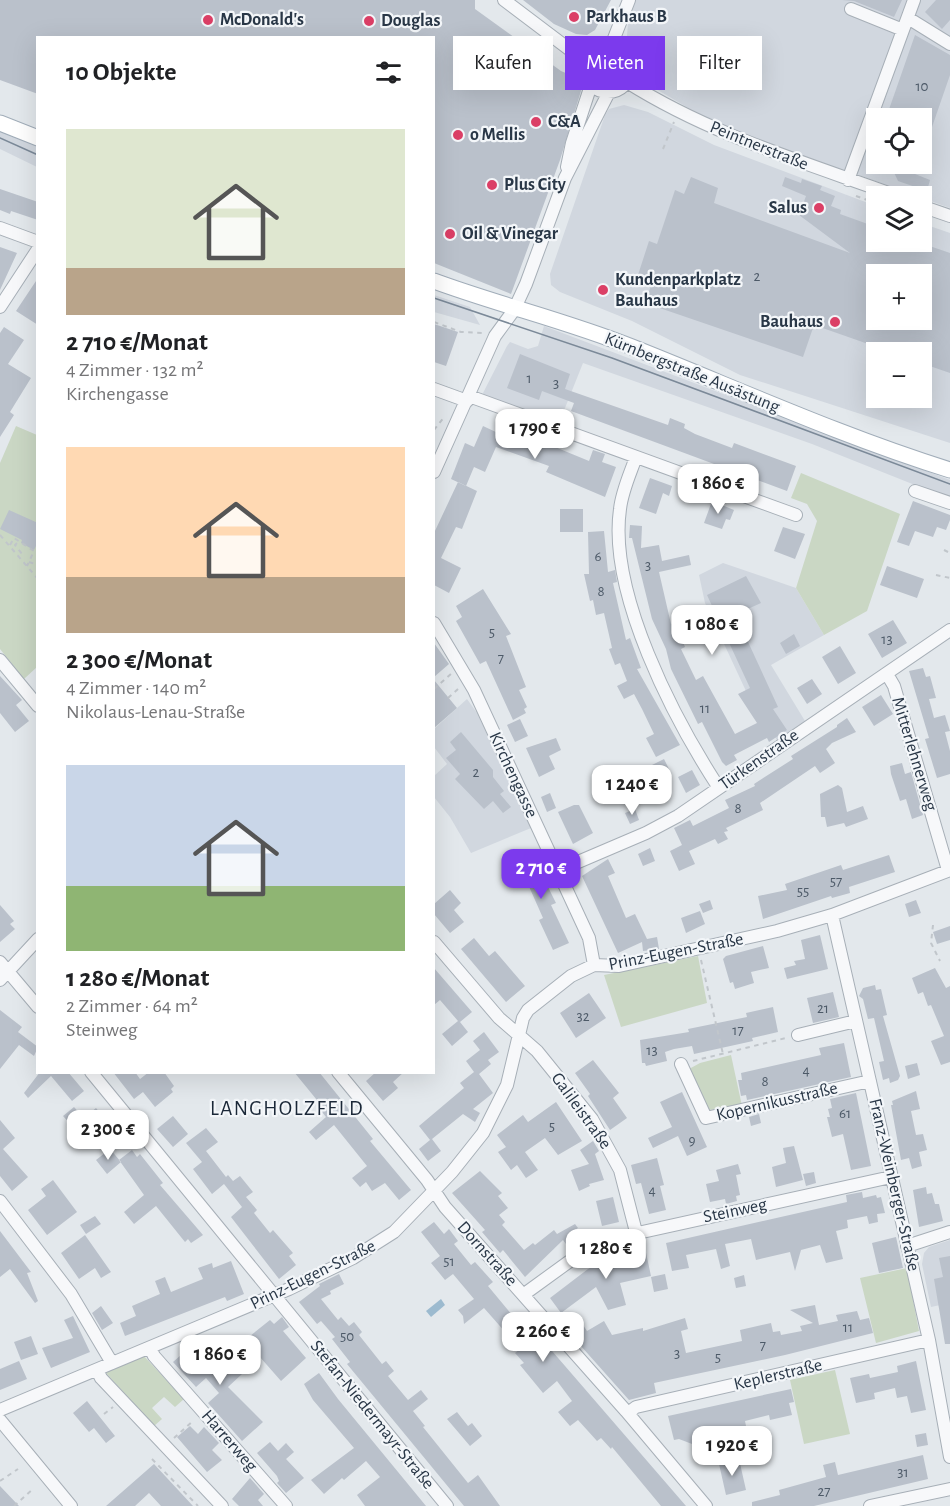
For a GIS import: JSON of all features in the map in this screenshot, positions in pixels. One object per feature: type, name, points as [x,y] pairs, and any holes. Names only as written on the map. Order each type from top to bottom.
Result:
[{"type":"main road","points":[[0,123],[36,137]]},
{"type":"main road","name":"Kürnbergstraße Ausästung","points":[[435,281],[514,310],[551,318],[612,340],[804,419],[950,470]]},
{"type":"street","points":[[504,0],[565,46]]},
{"type":"street","points":[[615,36],[629,0]]},
{"type":"street","points":[[848,180],[914,0]]},
{"type":"street","points":[[851,9],[903,30]]},
{"type":"street","points":[[908,18],[950,44]]},
{"type":"street","points":[[565,178],[572,143],[589,90]]},
{"type":"street","points":[[604,90],[609,92],[616,90]]},
{"type":"street","name":"Peintnerstraße","points":[[640,90],[708,127],[761,149],[866,186]]},
{"type":"street","points":[[435,470],[495,336],[514,310],[565,178],[609,92]]},
{"type":"street","points":[[932,210],[950,216]]},
{"type":"street","points":[[0,228],[36,241]]},
{"type":"street","points":[[0,307],[36,252]]},
{"type":"street","points":[[435,389],[636,457],[796,515]]},
{"type":"street","points":[[636,457],[619,510],[620,544],[627,586],[639,632],[653,665],[719,788]]},
{"type":"street","points":[[915,491],[950,503]]},
{"type":"street","name":"Kirchengasse","points":[[435,625],[474,690],[588,938],[594,965]]},
{"type":"street","name":"Türkenstraße","points":[[557,871],[663,825],[950,630]]},
{"type":"street","points":[[0,660],[36,704]]},
{"type":"street","name":"Mitterlehnerweg","points":[[887,674],[894,686],[949,870]]},
{"type":"street","name":"Prinz-Eugen-Straße","points":[[0,1410],[274,1296],[324,1274],[375,1246],[414,1215],[469,1152],[493,1118],[507,1085],[519,1034],[528,1010],[571,976],[594,965],[619,966],[699,950],[832,915],[949,870]]},
{"type":"street","name":"Franz-Weinberger-Straße","points":[[832,915],[929,1340],[950,1457]]},
{"type":"street","points":[[36,941],[2,971],[36,1005]]},
{"type":"street","name":"Galileistraße","points":[[435,943],[499,1018],[537,1051],[606,1141],[620,1170],[636,1232]]},
{"type":"street","points":[[798,1035],[856,1021]]},
{"type":"street","name":"Kopernikusstraße","points":[[681,1064],[706,1118],[870,1081]]},
{"type":"street","name":"Stefan-Niedermayr-Straße","points":[[93,1074],[447,1506]]},
{"type":"street","name":"Dornstraße","points":[[340,1074],[435,1192],[706,1506]]},
{"type":"street","name":"Steinweg","points":[[523,1295],[585,1250],[606,1240],[891,1177]]},
{"type":"street","points":[[0,1201],[71,1294],[112,1363]]},
{"type":"street","points":[[907,1246],[950,1232]]},
{"type":"street","name":"Keplerstraße","points":[[628,1413],[636,1407],[929,1340]]},
{"type":"street","name":"Harrerweg","points":[[150,1348],[154,1356],[284,1505]]},
{"type":"street","points":[[97,1370],[101,1378],[222,1506]]},
{"type":"street","points":[[0,1420],[71,1506]]},
{"type":"street","points":[[870,1506],[950,1489]]},
{"type":"path","points":[[663,149],[674,122]]},
{"type":"path","points":[[854,195],[866,199]]},
{"type":"path","points":[[435,322],[461,332],[485,333]]},
{"type":"path","points":[[0,535],[36,577]]},
{"type":"path","points":[[9,546],[14,538],[18,540],[15,545],[21,554],[18,556]]},
{"type":"path","points":[[17,543],[34,551],[27,567]]},
{"type":"path","points":[[944,550],[950,553]]},
{"type":"path","points":[[29,562],[36,564]]},
{"type":"path","points":[[936,574],[950,578]]},
{"type":"path","points":[[435,688],[449,676]]},
{"type":"path","points":[[448,698],[463,685]]},
{"type":"path","points":[[933,925],[931,943],[940,961]]},
{"type":"path","points":[[699,950],[723,1054]]},
{"type":"path","points":[[681,1064],[798,1035]]},
{"type":"path","points":[[165,1446],[203,1412]]},
{"type":"path","points":[[152,1459],[198,1506]]},
{"type":"path","points":[[0,1481],[18,1469]]},
{"type":"path","points":[[14,1506],[34,1488]]},
{"type":"shaded area","points":[[635,0],[908,0],[868,108],[866,108],[866,115],[845,172],[771,145],[702,116],[658,90],[665,90],[665,36],[627,36],[628,23]]},
{"type":"shaded area","points":[[918,0],[950,0],[950,208],[932,201],[932,186],[889,186],[856,174],[866,146],[866,174],[932,174],[932,108],[880,108]]},
{"type":"shaded area","points":[[624,105],[648,112],[714,145],[866,202],[866,252],[932,252],[932,227],[950,233],[950,443],[740,375],[632,321],[560,292],[551,285],[550,274],[609,109]]},
{"type":"shaded area","points":[[0,131],[36,146],[36,167],[0,149]]},
{"type":"shaded area","points":[[435,295],[470,307],[480,325],[435,312]]},
{"type":"shaded area","points":[[544,326],[950,480],[950,499],[812,444],[583,363],[559,423],[482,395],[510,342],[528,349],[538,346]]},
{"type":"shaded area","points":[[723,563],[796,588],[824,635],[771,665],[805,721],[777,740],[752,704],[705,603],[699,575]]},
{"type":"shaded area","points":[[467,699],[477,713],[531,828],[471,853],[450,817],[435,798],[435,775],[447,764],[435,748],[435,728]]},
{"type":"shaded area","points":[[950,1240],[950,1303],[931,1307],[922,1264],[924,1253],[929,1247]]},
{"type":"green space","points":[[16,426],[36,435],[36,668],[24,679],[0,649],[0,463]]},
{"type":"green space","points":[[801,473],[900,514],[867,611],[824,635],[796,588],[817,521],[807,504],[791,498]]},
{"type":"green space","points":[[698,956],[707,1003],[621,1027],[604,975]]},
{"type":"green space","points":[[731,1055],[742,1106],[709,1110],[704,1106],[689,1069],[700,1063]]},
{"type":"green space","points":[[907,1268],[919,1331],[876,1343],[860,1278]]},
{"type":"green space","points":[[143,1355],[184,1399],[175,1407],[164,1397],[152,1408],[162,1419],[154,1426],[106,1373],[107,1370]]},
{"type":"green space","points":[[835,1370],[850,1434],[804,1444],[790,1380]]},
{"type":"water","points":[[441,1299],[445,1305],[431,1317],[426,1311]]},
{"type":"building","name":"Plus City","points":[[0,0],[475,0],[475,9],[512,36],[453,36],[453,90],[553,90],[553,65],[565,73],[565,90],[581,90],[560,160],[511,294],[435,263],[435,36],[36,36],[36,93],[0,80]]},
{"type":"building","name":"Parkhaus B","points":[[523,0],[611,0],[595,30],[587,35],[576,34],[554,24]]},
{"type":"building","points":[[842,0],[902,0],[894,17],[854,1]]},
{"type":"building","points":[[936,0],[950,0],[950,20],[942,29],[925,12]]},
{"type":"building","points":[[915,35],[950,55],[950,75],[932,127],[932,108],[889,108]]},
{"type":"building","points":[[895,174],[915,174],[930,180],[928,186],[912,186],[898,181]]},
{"type":"building","points":[[691,177],[718,188],[714,203],[850,253],[799,215],[806,196],[782,186],[785,177],[801,183],[802,179],[822,186],[820,190],[835,196],[831,206],[841,210],[840,214],[866,223],[866,252],[932,252],[932,247],[950,253],[950,373],[932,367],[932,342],[866,343],[814,325],[803,357],[645,303],[652,283],[637,278],[649,241],[657,244],[675,190],[684,194]]},
{"type":"building","points":[[0,189],[36,201],[36,219],[11,211],[10,214],[0,210]]},
{"type":"building","points":[[0,247],[17,253],[0,290]]},
{"type":"building","points":[[36,281],[36,324],[16,311]]},
{"type":"building","points":[[435,324],[458,332],[446,366],[435,362]]},
{"type":"building","points":[[4,327],[24,340],[8,364],[31,378],[10,412],[14,415],[0,437],[0,333]]},
{"type":"building","points":[[520,354],[570,374],[565,389],[668,425],[670,418],[685,424],[684,428],[695,434],[732,448],[734,443],[796,466],[787,491],[571,411],[574,403],[542,391],[539,400],[507,388]]},
{"type":"building","points":[[501,425],[589,461],[593,450],[605,454],[602,462],[616,467],[605,497],[546,472],[549,466],[496,447],[485,472],[474,467],[466,486],[451,479],[465,443],[474,447],[483,426],[498,433]]},
{"type":"building","points":[[650,478],[672,486],[669,496],[663,493],[656,514],[639,508]]},
{"type":"building","points":[[458,482],[477,491],[462,529],[456,527],[441,558],[461,568],[449,593],[435,586],[435,531]]},
{"type":"building","points":[[712,501],[734,510],[730,520],[726,519],[722,529],[704,523]]},
{"type":"building","points":[[913,501],[950,515],[950,520],[946,530],[937,527],[933,537],[915,531],[909,546],[897,542]]},
{"type":"building","points":[[560,509],[583,509],[583,532],[560,532]]},
{"type":"building","points":[[9,510],[36,522],[34,550],[21,543],[22,540],[0,529]]},
{"type":"building","points":[[630,525],[642,526],[641,548],[659,545],[662,561],[689,555],[691,565],[659,572],[671,624],[675,622],[685,647],[681,649],[696,680],[703,676],[735,734],[757,723],[738,694],[750,688],[707,595],[746,576],[761,603],[741,612],[743,615],[737,618],[778,707],[773,709],[787,730],[769,742],[767,738],[734,755],[737,760],[726,766],[702,722],[698,724],[671,669],[666,649],[652,619],[632,538],[629,538]]},
{"type":"building","points":[[783,527],[805,534],[795,559],[774,551]]},
{"type":"building","points":[[604,531],[608,572],[615,570],[617,582],[613,583],[626,640],[630,638],[641,668],[637,669],[680,745],[656,757],[646,738],[654,734],[634,694],[624,699],[617,686],[627,681],[620,663],[615,665],[609,649],[612,648],[604,613],[596,615],[593,600],[590,601],[584,574],[589,574],[588,532]]},
{"type":"building","points":[[887,566],[924,579],[917,598],[880,585]]},
{"type":"building","points":[[483,589],[511,634],[506,636],[526,687],[519,690],[527,707],[524,709],[526,713],[513,720],[486,661],[480,664],[456,621],[462,617],[456,606]]},
{"type":"building","points":[[893,620],[907,643],[882,658],[868,634]]},
{"type":"building","points":[[794,634],[800,646],[786,654],[780,643]]},
{"type":"building","points":[[435,644],[449,664],[435,676]]},
{"type":"building","points":[[840,646],[856,673],[838,684],[822,657]]},
{"type":"building","points":[[923,668],[926,677],[930,676],[936,698],[929,699],[934,718],[945,715],[950,731],[945,732],[950,751],[950,774],[937,778],[925,739],[929,738],[909,671]]},
{"type":"building","points":[[0,676],[22,700],[16,705],[29,721],[15,732],[0,713]]},
{"type":"building","points":[[812,679],[822,694],[807,704],[797,688]]},
{"type":"building","points":[[435,681],[457,708],[435,727]]},
{"type":"building","points":[[881,695],[893,714],[874,726],[862,707]]},
{"type":"building","points":[[847,718],[856,732],[832,743],[826,749],[835,763],[820,773],[815,766],[760,803],[763,810],[726,828],[728,831],[724,832],[728,839],[718,844],[715,839],[689,851],[695,864],[679,871],[670,851],[682,845],[674,828],[690,820],[693,826],[729,808],[725,800],[755,786],[754,784],[793,759],[791,756],[837,727]]},
{"type":"building","points":[[520,719],[528,736],[515,742],[507,725]]},
{"type":"building","points":[[461,732],[493,770],[493,777],[504,791],[500,794],[511,807],[503,813],[493,801],[484,809],[455,779],[460,774],[446,758],[456,750],[450,742]]},
{"type":"building","points":[[556,738],[561,750],[549,756],[555,769],[539,777],[526,748]]},
{"type":"building","points":[[664,759],[671,773],[657,780],[650,766]]},
{"type":"building","points":[[902,763],[905,774],[911,772],[923,815],[912,819],[906,799],[900,801],[891,774],[890,766]]},
{"type":"building","points":[[617,769],[621,778],[612,782],[608,773]]},
{"type":"building","points":[[692,770],[700,785],[686,793],[678,777]]},
{"type":"building","points":[[838,785],[842,788],[847,812],[863,806],[868,819],[846,827],[844,823],[827,827],[825,817],[821,817],[820,794]]},
{"type":"building","points":[[550,793],[556,808],[547,812],[541,797]]},
{"type":"building","points":[[579,805],[593,833],[573,844],[558,812]]},
{"type":"building","points":[[635,809],[639,820],[630,824],[625,813]]},
{"type":"building","points":[[650,848],[655,861],[643,866],[638,854]]},
{"type":"building","points":[[526,850],[542,885],[546,883],[556,903],[551,905],[569,943],[553,950],[539,920],[543,918],[527,882],[523,885],[510,857]]},
{"type":"building","points":[[889,855],[895,872],[849,887],[850,893],[832,898],[831,896],[763,919],[758,896],[787,890],[785,884],[841,865],[843,870]]},
{"type":"building","points":[[608,859],[615,873],[608,876],[626,918],[635,914],[647,939],[657,937],[659,949],[643,951],[642,942],[618,953],[582,876]]},
{"type":"building","points":[[450,890],[461,903],[454,910],[464,922],[450,933],[435,915],[435,903]]},
{"type":"building","points":[[710,900],[713,909],[703,913],[699,904]]},
{"type":"building","points":[[916,900],[921,913],[909,917],[905,904]]},
{"type":"building","points":[[0,905],[14,921],[10,924],[15,929],[0,942]]},
{"type":"building","points":[[700,911],[705,924],[686,933],[681,918]]},
{"type":"building","points":[[950,926],[950,940],[937,944],[933,932]]},
{"type":"building","points":[[820,935],[828,969],[787,979],[784,968],[796,965],[794,961],[805,959],[801,940]]},
{"type":"building","points":[[474,938],[489,956],[495,951],[525,986],[506,1002],[461,949]]},
{"type":"building","points":[[763,946],[769,968],[751,972],[754,983],[735,989],[733,982],[730,983],[723,959],[726,956]]},
{"type":"building","points":[[935,968],[946,988],[950,986],[950,1062],[941,1065],[931,1041],[944,1036],[931,1005],[928,1006],[923,992],[918,994],[912,978]]},
{"type":"building","points":[[435,969],[472,1012],[460,1022],[468,1032],[452,1046],[442,1034],[458,1021],[440,1000],[435,1004]]},
{"type":"building","points":[[875,985],[876,990],[881,989],[887,1015],[883,1016],[900,1076],[898,1080],[890,1083],[889,1078],[883,1080],[879,1062],[884,1061],[874,1018],[868,1019],[863,999],[859,996],[863,988]]},
{"type":"building","points":[[833,992],[839,1017],[813,1023],[807,998]]},
{"type":"building","points":[[589,993],[606,1018],[576,1038],[560,1013]]},
{"type":"building","points":[[773,1007],[778,1032],[752,1038],[753,1041],[694,1054],[692,1046],[674,1049],[665,1052],[667,1061],[646,1066],[642,1063],[640,1040],[689,1032],[688,1029],[747,1017],[746,1013]]},
{"type":"building","points":[[0,1010],[22,1027],[18,1032],[36,1046],[36,1052],[34,1056],[19,1045],[0,1069]]},
{"type":"building","points":[[484,1032],[499,1052],[488,1060],[491,1064],[479,1074],[493,1093],[473,1109],[480,1113],[475,1122],[463,1114],[432,1139],[441,1151],[428,1161],[419,1149],[430,1140],[419,1126],[464,1088],[460,1083],[474,1072],[466,1061],[480,1050],[473,1041]]},
{"type":"building","points":[[844,1043],[851,1077],[747,1100],[746,1095],[741,1096],[738,1080],[742,1080],[741,1073],[821,1055],[819,1048]]},
{"type":"building","points":[[593,1060],[619,1093],[613,1098],[627,1118],[610,1130],[575,1073]]},
{"type":"building","points":[[917,1063],[920,1075],[908,1079],[905,1066]]},
{"type":"building","points":[[38,1074],[70,1074],[84,1091],[72,1101],[51,1076],[28,1098],[24,1093]]},
{"type":"building","points":[[115,1074],[136,1074],[140,1079],[146,1074],[165,1074],[174,1086],[171,1089],[173,1092],[155,1107],[143,1092],[134,1099]]},
{"type":"building","points":[[296,1074],[321,1074],[373,1139],[370,1141],[411,1190],[399,1200],[385,1183],[372,1191],[366,1182],[360,1187],[352,1178],[367,1166],[334,1125],[316,1140],[309,1132],[326,1117],[318,1107],[321,1105]]},
{"type":"building","points":[[374,1074],[402,1074],[393,1082],[398,1088],[383,1101],[366,1081]]},
{"type":"building","points":[[916,1091],[920,1109],[911,1111],[916,1135],[923,1134],[927,1150],[919,1152],[922,1166],[912,1169],[909,1158],[901,1160],[891,1105],[893,1105],[892,1101]]},
{"type":"building","points":[[682,1092],[707,1147],[687,1156],[678,1136],[653,1148],[648,1138],[672,1127],[660,1102]]},
{"type":"building","points":[[856,1093],[871,1166],[851,1170],[843,1134],[832,1137],[827,1117],[830,1117],[828,1109],[832,1108],[830,1099]]},
{"type":"building","points":[[556,1102],[582,1141],[558,1155],[545,1138],[525,1152],[538,1170],[526,1178],[517,1165],[511,1170],[498,1152],[506,1147],[497,1135],[523,1115],[528,1122]]},
{"type":"building","points":[[74,1107],[84,1118],[96,1108],[119,1136],[108,1144],[98,1132],[91,1137],[80,1123],[74,1128],[63,1116]]},
{"type":"building","points":[[759,1114],[761,1123],[751,1126],[749,1117]]},
{"type":"building","points":[[173,1116],[188,1134],[173,1147],[157,1129]]},
{"type":"building","points":[[0,1120],[15,1138],[3,1149],[28,1177],[12,1191],[0,1176]]},
{"type":"building","points":[[206,1128],[218,1142],[206,1151],[226,1177],[228,1175],[233,1181],[240,1176],[253,1192],[246,1197],[257,1210],[254,1213],[270,1233],[273,1230],[293,1253],[289,1256],[296,1265],[279,1279],[231,1217],[242,1207],[224,1184],[212,1194],[193,1169],[202,1162],[186,1143]]},
{"type":"building","points":[[593,1141],[599,1151],[595,1154],[604,1180],[589,1184],[590,1186],[579,1191],[571,1170],[589,1164],[580,1150]]},
{"type":"building","points":[[794,1146],[803,1180],[776,1187],[772,1167],[786,1163],[783,1148]]},
{"type":"building","points":[[110,1149],[121,1162],[107,1174],[96,1160]]},
{"type":"building","points":[[132,1150],[137,1157],[140,1154],[163,1183],[160,1185],[203,1235],[191,1243],[188,1239],[185,1242],[156,1206],[134,1224],[124,1212],[144,1195],[119,1160]]},
{"type":"building","points":[[657,1158],[664,1185],[660,1186],[666,1210],[649,1214],[641,1183],[636,1184],[631,1165]]},
{"type":"building","points":[[738,1164],[741,1174],[736,1175],[740,1195],[736,1196],[737,1201],[726,1204],[725,1199],[710,1202],[706,1184],[719,1181],[716,1170]]},
{"type":"building","points":[[480,1171],[502,1193],[498,1196],[508,1208],[499,1215],[505,1222],[502,1225],[524,1250],[533,1243],[535,1245],[554,1230],[557,1234],[575,1224],[578,1228],[573,1231],[577,1237],[566,1244],[563,1240],[525,1277],[503,1250],[500,1253],[482,1232],[485,1230],[452,1193]]},
{"type":"building","points":[[814,1172],[816,1183],[806,1186],[803,1174]]},
{"type":"building","points":[[53,1180],[77,1212],[47,1235],[28,1210],[46,1196],[41,1189]]},
{"type":"building","points":[[926,1187],[927,1194],[932,1193],[935,1204],[939,1204],[943,1221],[919,1227],[913,1190]]},
{"type":"building","points":[[862,1192],[863,1198],[876,1195],[877,1198],[881,1197],[885,1213],[877,1214],[878,1222],[869,1224],[867,1216],[847,1220],[848,1228],[836,1231],[843,1259],[826,1263],[820,1245],[801,1250],[795,1271],[790,1252],[756,1260],[751,1239],[725,1244],[730,1266],[721,1269],[716,1249],[686,1255],[689,1268],[672,1271],[666,1243],[847,1202],[846,1195]]},
{"type":"building","points":[[613,1197],[619,1222],[602,1226],[596,1201]]},
{"type":"building","points":[[95,1216],[101,1224],[86,1234],[80,1225]]},
{"type":"building","points":[[434,1222],[444,1234],[449,1229],[458,1241],[454,1244],[471,1265],[475,1262],[493,1282],[488,1286],[517,1321],[519,1319],[542,1347],[546,1344],[686,1506],[661,1506],[612,1447],[611,1449],[601,1438],[597,1441],[578,1420],[570,1426],[558,1412],[572,1401],[557,1381],[543,1393],[520,1365],[524,1363],[515,1353],[520,1349],[484,1308],[464,1324],[463,1316],[458,1310],[474,1299],[453,1274],[445,1280],[431,1263],[440,1256],[421,1232]]},
{"type":"building","points":[[0,1231],[31,1272],[27,1273],[38,1301],[35,1303],[10,1269],[0,1277]]},
{"type":"building","points":[[85,1235],[111,1272],[101,1278],[95,1268],[79,1279],[61,1253]]},
{"type":"building","points":[[896,1237],[903,1268],[879,1273],[872,1243]]},
{"type":"building","points":[[645,1248],[651,1276],[620,1283],[626,1305],[608,1310],[596,1287],[561,1313],[550,1298],[588,1269],[613,1255]]},
{"type":"building","points":[[950,1256],[950,1344],[945,1344],[934,1279],[943,1277],[939,1258]]},
{"type":"building","points":[[231,1261],[244,1294],[227,1301],[225,1297],[125,1336],[120,1323],[136,1316],[132,1306],[160,1294],[155,1281],[165,1277],[171,1292],[203,1279],[198,1268],[212,1263],[213,1268]]},
{"type":"building","points":[[339,1274],[344,1284],[321,1299],[338,1320],[341,1317],[349,1326],[354,1322],[362,1332],[359,1335],[382,1364],[386,1361],[394,1371],[388,1376],[408,1400],[421,1390],[428,1399],[413,1411],[425,1426],[423,1427],[468,1483],[478,1475],[500,1506],[464,1506],[347,1364],[350,1362],[332,1339],[335,1337],[321,1321],[317,1324],[299,1302],[320,1286],[319,1284]]},
{"type":"building","points":[[665,1274],[668,1289],[654,1292],[651,1277]]},
{"type":"building","points":[[744,1275],[746,1286],[736,1288],[734,1278]]},
{"type":"building","points":[[815,1305],[819,1325],[838,1321],[836,1315],[857,1311],[860,1320],[869,1318],[873,1333],[785,1355],[654,1383],[656,1393],[629,1400],[580,1345],[575,1330],[583,1325],[587,1331],[604,1321],[612,1335],[643,1328],[643,1331],[685,1318],[688,1329],[681,1331],[686,1353],[742,1341],[740,1330],[771,1323],[773,1332],[780,1331],[781,1335],[802,1331],[800,1326],[813,1323],[790,1310]]},
{"type":"building","points":[[101,1306],[113,1323],[102,1330],[92,1313]]},
{"type":"building","points":[[73,1316],[90,1352],[51,1368],[42,1348],[73,1338],[64,1320]]},
{"type":"building","points":[[282,1317],[289,1327],[283,1331],[306,1358],[281,1381],[245,1340],[270,1320],[274,1324]]},
{"type":"building","points":[[31,1336],[38,1354],[21,1360],[14,1342]]},
{"type":"building","points":[[217,1339],[231,1355],[228,1358],[242,1374],[228,1387],[263,1422],[242,1441],[208,1403],[219,1393],[206,1378],[196,1387],[173,1362],[189,1348],[197,1356]]},
{"type":"building","points":[[19,1361],[27,1379],[0,1390],[0,1369]]},
{"type":"building","points":[[916,1361],[926,1410],[911,1413],[907,1396],[897,1398],[895,1388],[874,1393],[875,1399],[856,1403],[850,1378],[869,1374],[870,1378],[898,1372],[897,1366]]},
{"type":"building","points":[[319,1373],[426,1506],[365,1506],[357,1495],[380,1477],[366,1461],[324,1494],[311,1480],[354,1448],[313,1400],[304,1384]]},
{"type":"building","points":[[791,1389],[794,1402],[789,1403],[792,1415],[770,1420],[769,1415],[745,1421],[746,1426],[704,1436],[705,1441],[692,1444],[679,1439],[674,1440],[668,1416]]},
{"type":"building","points":[[87,1401],[115,1436],[106,1443],[94,1428],[89,1432],[73,1413]]},
{"type":"building","points":[[457,1412],[468,1426],[472,1423],[482,1436],[470,1446],[447,1419]]},
{"type":"building","points":[[190,1426],[198,1434],[204,1427],[219,1443],[212,1450],[222,1460],[207,1472],[177,1437]]},
{"type":"building","points":[[926,1433],[928,1445],[917,1447],[915,1435]]},
{"type":"building","points":[[270,1442],[278,1451],[286,1443],[294,1452],[286,1459],[304,1478],[286,1493],[277,1483],[279,1481],[277,1476],[257,1453]]},
{"type":"building","points":[[923,1455],[928,1479],[814,1506],[752,1506],[752,1502],[780,1495],[779,1490],[826,1477],[823,1465],[835,1462],[838,1475]]},
{"type":"building","points":[[739,1459],[746,1490],[726,1495],[719,1464]]},
{"type":"building","points":[[154,1464],[193,1506],[161,1506],[149,1493],[135,1506],[106,1506]]},
{"type":"building","points":[[250,1478],[264,1494],[258,1500],[263,1506],[239,1506],[232,1499]]},
{"type":"building","points":[[0,1486],[19,1506],[0,1506]]},
{"type":"tram line","points":[[0,138],[36,154]]},
{"type":"tram line","points":[[435,298],[612,358],[950,484]]},
{"type":"place","name":"Parkhaus B","points":[[574,17]]},
{"type":"place","name":"McDonald's","points":[[208,20]]},
{"type":"place","name":"Douglas","points":[[369,21]]},
{"type":"place","name":"C&A","points":[[536,122]]},
{"type":"place","name":"o Mellis","points":[[458,135]]},
{"type":"place","name":"Plus City","points":[[492,185]]},
{"type":"place","name":"Salus","points":[[819,208]]},
{"type":"place","name":"Oil & Vinegar","points":[[450,234]]},
{"type":"place","name":"Kundenparkplatz Bauhaus","points":[[603,290]]},
{"type":"place","name":"Bauhaus","points":[[835,322]]},
{"type":"district","name":"LANGHOLZFELD","points":[[287,1108]]}]
